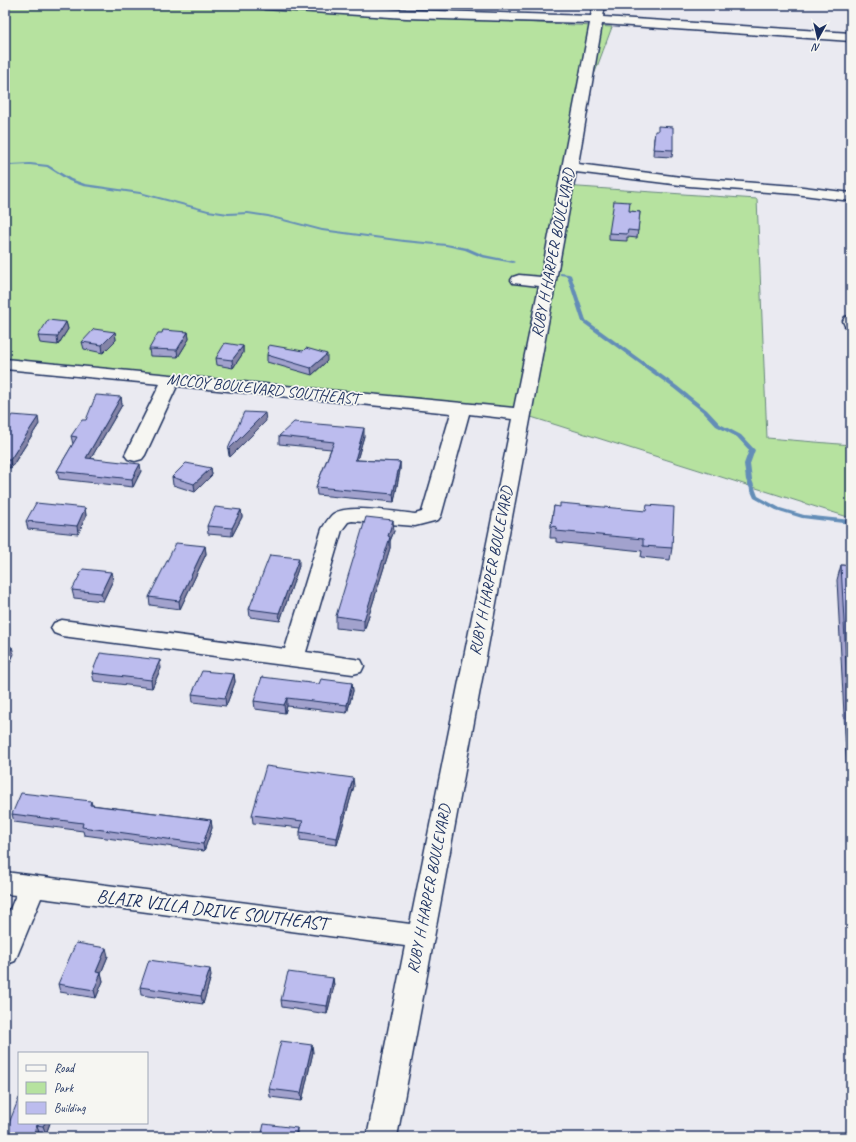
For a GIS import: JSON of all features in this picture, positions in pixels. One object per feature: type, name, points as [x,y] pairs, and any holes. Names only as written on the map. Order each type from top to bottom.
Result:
[{"type":"street","points":[[265,5],[441,10],[539,18],[577,29],[586,34],[593,42]]},
{"type":"street","points":[[539,18],[596,10],[687,25],[851,37]]},
{"type":"street","name":"RUBY H HARPER BOULEVARD","points":[[382,1137],[593,42],[596,10]]},
{"type":"street","points":[[621,10],[646,18],[687,25]]},
{"type":"street","points":[[569,168],[689,182],[795,190],[851,197]]},
{"type":"street","points":[[519,280],[547,282]]},
{"type":"street","name":"MCCOY BOULEVARD SOUTHEAST","points":[[5,364],[522,414]]},
{"type":"street","points":[[135,455],[171,380]]},
{"type":"street","points":[[293,658],[332,529],[342,518],[352,515],[416,520],[431,516],[462,408]]},
{"type":"street","points":[[62,628],[353,666]]},
{"type":"street","name":"BLAIR VILLA DRIVE SOUTHEAST","points":[[5,883],[420,937]]},
{"type":"street","points":[[5,953],[34,886]]},
{"type":"green space","points":[[5,5],[206,5],[612,27],[579,115],[564,186],[757,199],[767,438],[851,445],[851,518],[528,416],[5,364]]},
{"type":"building","points":[[658,126],[673,127],[673,150],[653,149],[655,131],[658,131]]},
{"type":"building","points":[[614,201],[630,202],[629,211],[640,212],[638,231],[628,230],[627,234],[609,233]]},
{"type":"building","points":[[48,320],[66,322],[57,337],[38,336]]},
{"type":"building","points":[[94,329],[115,332],[102,345],[82,342]]},
{"type":"building","points":[[163,330],[188,332],[177,350],[149,349],[158,333],[162,333]]},
{"type":"building","points":[[225,343],[243,346],[232,360],[216,358]]},
{"type":"building","points":[[269,345],[303,351],[306,348],[327,354],[311,368],[267,355]]},
{"type":"building","points":[[96,395],[121,397],[86,458],[140,464],[132,479],[57,471],[77,437],[71,436],[82,420],[86,420]]},
{"type":"building","points":[[244,412],[265,413],[228,449]]},
{"type":"building","points":[[12,415],[38,417],[10,460],[5,460],[5,425]]},
{"type":"building","points":[[294,422],[364,428],[355,460],[400,462],[393,494],[316,487],[334,442],[279,436]]},
{"type":"building","points":[[186,463],[211,468],[194,484],[172,477]]},
{"type":"building","points":[[36,503],[85,508],[77,526],[26,521]]},
{"type":"building","points":[[560,503],[646,511],[647,505],[674,507],[672,548],[643,546],[643,539],[556,531],[557,527],[551,526],[554,506],[560,507]]},
{"type":"building","points":[[215,507],[241,510],[232,528],[207,526]]},
{"type":"building","points":[[366,517],[393,520],[388,536],[390,537],[364,620],[336,616]]},
{"type":"building","points":[[176,543],[205,546],[179,601],[149,597]]},
{"type":"building","points":[[270,555],[299,558],[279,613],[249,609]]},
{"type":"building","points":[[841,565],[851,566],[851,752]]},
{"type":"building","points":[[83,569],[111,572],[101,593],[72,590]]},
{"type":"building","points":[[5,646],[12,647],[5,662]]},
{"type":"building","points":[[100,653],[160,660],[151,680],[92,673]]},
{"type":"building","points":[[202,671],[234,674],[225,698],[192,694]]},
{"type":"building","points":[[262,677],[319,684],[321,679],[352,683],[347,705],[287,698],[284,705],[254,701]]},
{"type":"building","points":[[266,766],[353,778],[337,838],[300,832],[303,821],[252,815]]},
{"type":"building","points":[[21,793],[91,801],[90,805],[211,820],[203,844],[82,827],[83,823],[12,814]]},
{"type":"building","points":[[76,943],[106,948],[96,972],[101,973],[94,990],[58,984]]},
{"type":"building","points":[[149,960],[210,969],[201,996],[140,987]]},
{"type":"building","points":[[288,972],[333,978],[327,1006],[281,1000]]},
{"type":"building","points":[[281,1041],[312,1045],[301,1093],[269,1089]]},
{"type":"building","points":[[18,1100],[18,1124],[44,1124],[43,1126],[37,1125],[32,1137],[5,1137],[5,1133]]},
{"type":"building","points":[[264,1124],[297,1128],[295,1137],[261,1137]]},
{"type":"waterway","points":[[5,164],[48,166],[70,180],[84,185],[140,193],[208,211],[228,214],[248,213],[268,216],[322,230],[446,245],[466,249],[483,256],[513,262]]},
{"type":"waterway","points":[[562,274],[569,275],[584,321],[675,387],[705,411],[718,425],[739,436],[752,450],[747,464],[749,480],[756,497],[778,509],[804,517],[851,522]]}]
